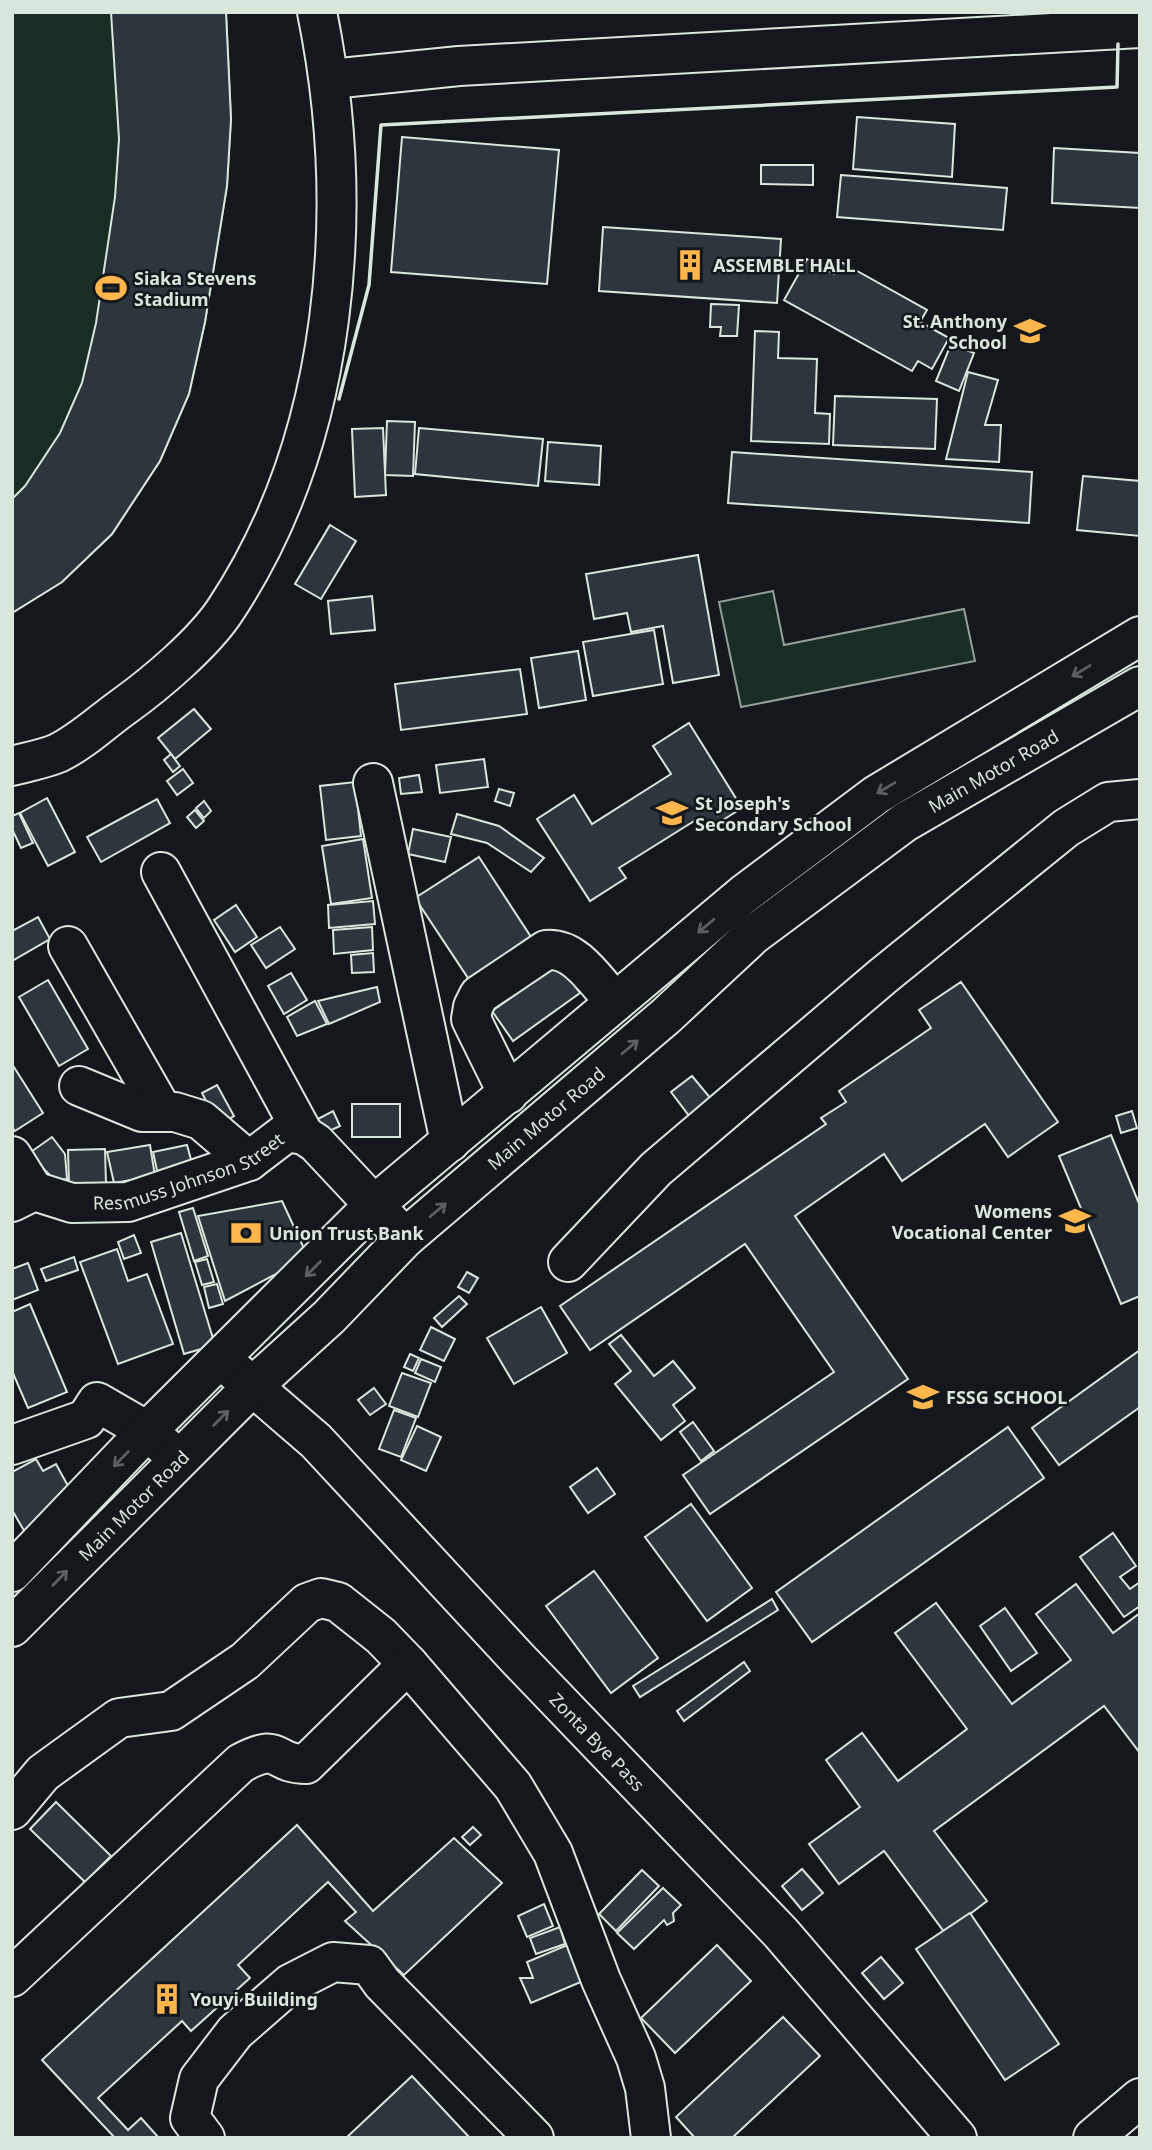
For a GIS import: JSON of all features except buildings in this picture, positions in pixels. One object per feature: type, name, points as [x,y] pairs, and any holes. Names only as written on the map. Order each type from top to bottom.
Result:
[{"type":"street","points":[[12,766],[58,753],[160,681],[225,611],[279,511],[314,404],[335,285],[331,79],[317,12]]},
{"type":"street","points":[[331,79],[459,66],[1140,28]]},
{"type":"street","points":[[12,1572],[147,1431],[222,1360],[374,1205],[744,894],[876,794],[1140,636]]},
{"type":"street","name":"Main Motor Road","points":[[12,1627],[253,1386],[329,1317],[405,1238],[666,1016],[753,935],[905,822],[1140,686]]},
{"type":"street","points":[[373,783],[450,1142]]},
{"type":"street","points":[[568,1262],[656,1169],[990,889],[1066,828],[1108,802],[1140,800]]},
{"type":"street","points":[[161,872],[304,1135]]},
{"type":"street","points":[[68,946],[163,1112]]},
{"type":"street","points":[[508,1094],[471,1019],[473,1007],[480,995],[546,950],[555,949],[569,953],[615,1002]]},
{"type":"street","points":[[79,1086],[142,1112],[163,1112],[201,1120],[249,1161]]},
{"type":"street","name":"Resmuss Johnson Street","points":[[23,1197],[72,1203],[128,1202],[249,1161],[287,1132],[304,1135],[316,1143],[405,1238]]},
{"type":"street","points":[[12,1156],[23,1197]]},
{"type":"street","name":"Zonta Bye Pass","points":[[222,1360],[316,1441],[519,1660],[781,1933],[957,2138]]},
{"type":"street","points":[[12,1445],[86,1419],[97,1402],[147,1431],[179,1459]]},
{"type":"street","points":[[12,1810],[43,1773],[119,1718],[172,1711],[244,1661],[307,1603],[321,1598],[338,1602],[381,1636],[408,1664],[513,1786],[552,1853],[601,1980],[636,2058],[645,2088],[651,2138]]},
{"type":"street","points":[[12,1977],[241,1763],[261,1752],[270,1752],[295,1764],[306,1764],[408,1664]]},
{"type":"street","points":[[205,2138],[190,2118],[199,2079],[235,2032],[280,1992],[333,1962],[369,1965],[382,1983],[534,2138]]},
{"type":"street","points":[[1093,2138],[1140,2098]]},
{"type":"green space","name":"Siaka Stevens Stadium","points":[[12,12],[226,12],[231,119],[227,186],[205,322],[189,394],[160,461],[112,534],[62,582],[12,613]]},
{"type":"green space","points":[[773,591],[784,645],[964,609],[975,661],[741,707],[719,602]]},
{"type":"wall","points":[[339,399],[369,285],[381,125],[1117,87],[1118,44]]},
{"type":"place","name":"ASSEMBLE HALL","points":[[690,265]]},
{"type":"place","name":"Siaka Stevens Stadium","points":[[111,288]]},
{"type":"place","name":"St. Anthony School","points":[[1030,331]]},
{"type":"place","name":"St Joseph's Secondary School","points":[[672,813]]},
{"type":"place","name":"Womens Vocational Center","points":[[1075,1221]]},
{"type":"place","name":"Union Trust Bank","points":[[246,1233]]},
{"type":"place","name":"FSSG SCHOOL","points":[[923,1397]]},
{"type":"place","name":"Youyi Building","points":[[167,1999]]}]
